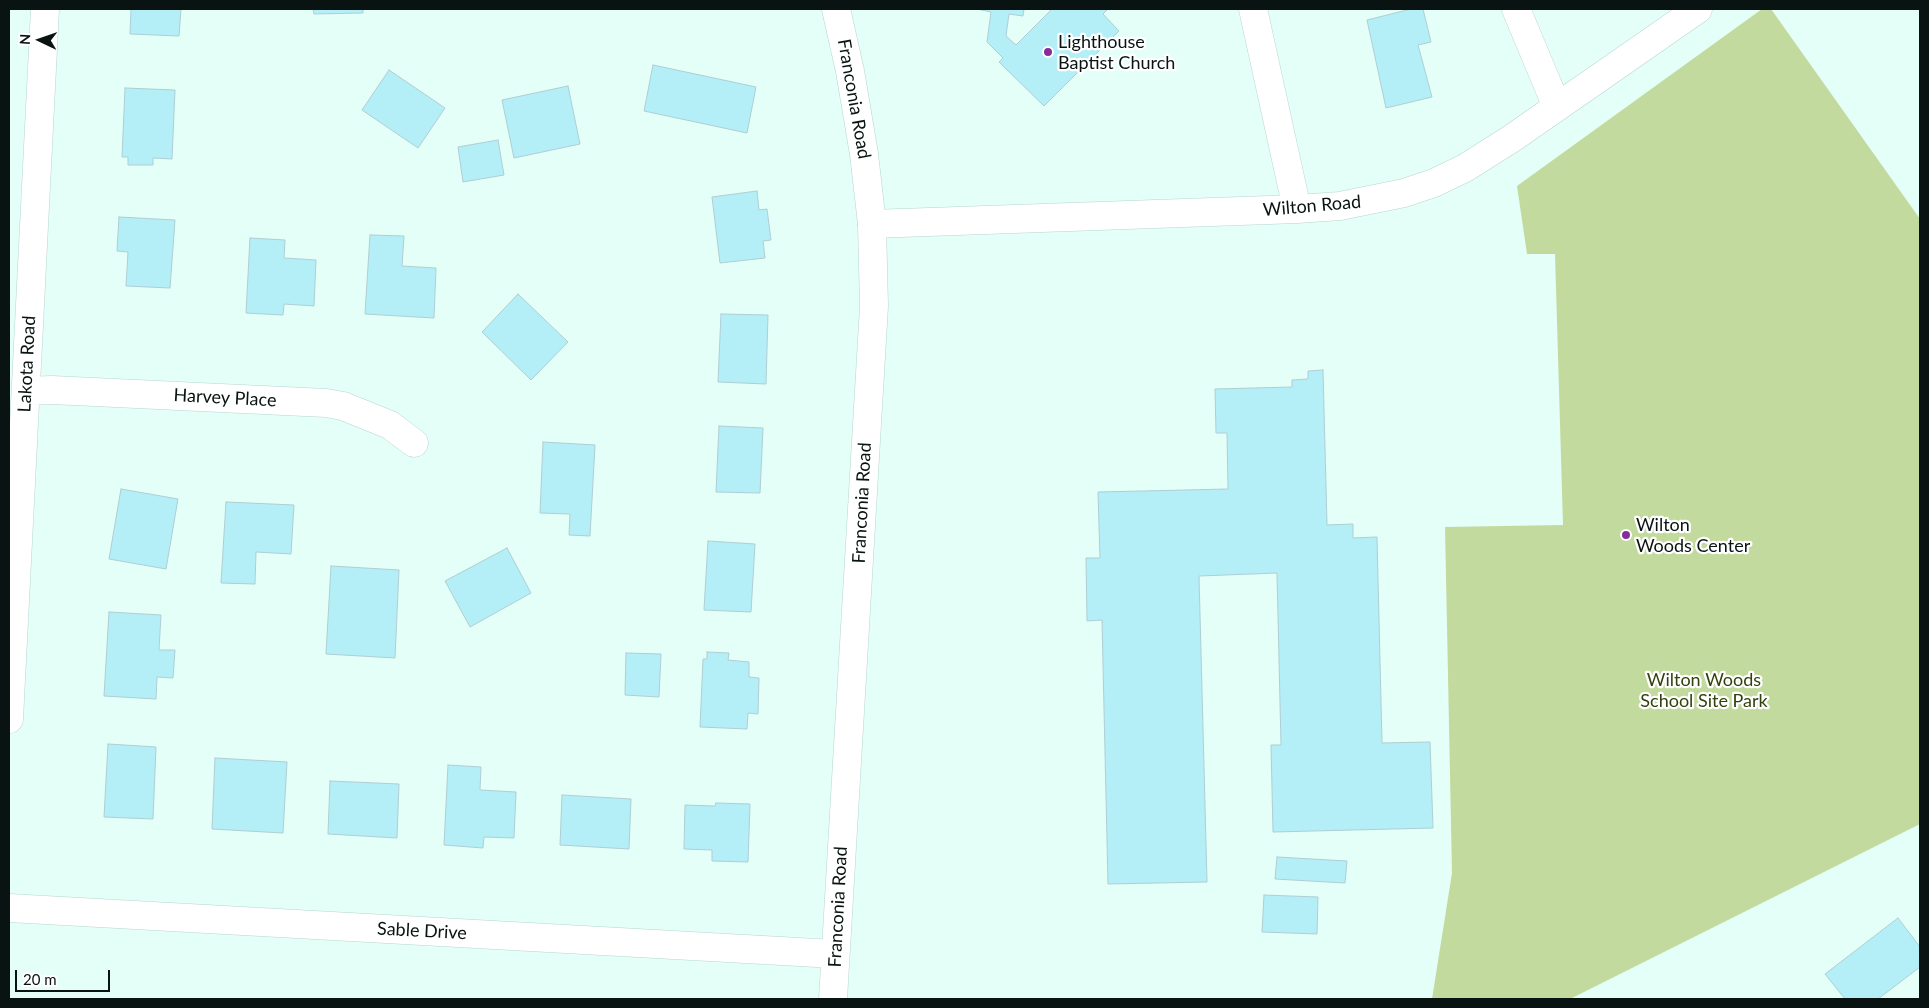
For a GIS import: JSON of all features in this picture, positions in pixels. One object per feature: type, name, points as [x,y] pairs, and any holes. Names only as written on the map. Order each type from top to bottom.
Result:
[{"type":"street","name":"Lakota Road","points":[[9,719],[45,9]]},
{"type":"street","name":"Franconia Road","points":[[833,999],[874,306],[872,224],[864,154],[850,71],[836,9]]},
{"type":"street","points":[[1253,9],[1297,209]]},
{"type":"street","points":[[1516,9],[1557,107]]},
{"type":"street","name":"Wilton Road","points":[[872,224],[1297,209],[1340,206],[1374,200],[1434,183],[1465,168],[1698,9]]},
{"type":"street","name":"Harvey Place","points":[[26,391],[52,390],[326,403],[343,406],[390,424],[414,443]]},
{"type":"street","name":"Sable Drive","points":[[9,908],[836,954]]},
{"type":"green space","name":"Wilton Woods School Site Park","points":[[1762,9],[1771,9],[1920,219],[1920,824],[1570,999],[1432,999],[1452,873],[1445,527],[1563,525],[1555,254],[1527,254],[1517,186]]},
{"type":"building","points":[[131,9],[181,9],[179,36],[130,34]]},
{"type":"building","points":[[313,9],[363,9],[363,13],[314,14]]},
{"type":"building","name":"Lighthouse Baptist Church","points":[[977,9],[1024,9],[1023,16],[1009,14],[1006,36],[1016,45],[1052,9],[1108,9],[1103,14],[1119,31],[1044,106],[999,62],[1003,58],[987,42],[991,12]]},
{"type":"building","points":[[1411,9],[1423,9],[1431,42],[1418,45],[1432,97],[1386,108],[1367,20]]},
{"type":"building","points":[[653,65],[756,87],[747,133],[644,111]]},
{"type":"building","points":[[389,70],[445,108],[418,148],[362,110]]},
{"type":"building","points":[[568,86],[580,144],[514,158],[502,100]]},
{"type":"building","points":[[125,88],[175,90],[172,159],[153,158],[153,165],[128,165],[128,157],[122,157]]},
{"type":"building","points":[[498,140],[504,175],[463,182],[458,147]]},
{"type":"building","points":[[757,191],[759,210],[767,209],[771,240],[763,241],[765,258],[720,263],[712,197]]},
{"type":"building","points":[[119,217],[175,220],[170,288],[126,286],[128,252],[117,251]]},
{"type":"building","points":[[370,235],[404,236],[402,266],[436,268],[434,318],[365,314]]},
{"type":"building","points":[[250,238],[285,240],[284,258],[316,260],[314,306],[284,304],[283,315],[246,313]]},
{"type":"building","points":[[518,294],[568,342],[531,380],[482,332]]},
{"type":"building","points":[[721,314],[768,315],[766,384],[718,382]]},
{"type":"building","points":[[1323,370],[1327,525],[1353,524],[1353,538],[1377,537],[1382,743],[1430,742],[1433,828],[1273,832],[1271,745],[1281,745],[1277,573],[1199,576],[1207,882],[1108,884],[1102,620],[1087,621],[1086,558],[1100,558],[1098,492],[1228,489],[1227,433],[1216,433],[1215,389],[1292,387],[1292,380],[1308,379],[1308,371]]},
{"type":"building","points":[[719,426],[763,428],[760,493],[716,492]]},
{"type":"building","points":[[543,442],[595,445],[590,536],[569,535],[570,514],[540,513]]},
{"type":"building","points":[[121,489],[178,499],[166,569],[109,559]]},
{"type":"building","points":[[226,502],[294,505],[291,554],[256,552],[255,584],[221,583]]},
{"type":"building","points":[[708,541],[755,544],[751,612],[704,610]]},
{"type":"building","points":[[507,548],[531,593],[470,627],[445,581]]},
{"type":"building","points":[[331,566],[399,570],[395,658],[326,654]]},
{"type":"building","points":[[109,612],[161,615],[159,650],[175,650],[173,678],[157,677],[156,699],[104,696]]},
{"type":"building","points":[[707,652],[729,653],[728,660],[749,662],[749,677],[759,678],[758,714],[748,713],[747,729],[700,727],[703,659],[707,659]]},
{"type":"building","points":[[626,653],[661,654],[659,697],[625,695]]},
{"type":"building","points":[[108,744],[156,747],[153,819],[104,817]]},
{"type":"building","points":[[215,758],[287,762],[283,833],[212,829]]},
{"type":"building","points":[[448,765],[481,767],[480,790],[516,792],[514,838],[484,837],[483,848],[444,845]]},
{"type":"building","points":[[330,781],[399,784],[397,838],[328,834]]},
{"type":"building","points":[[562,795],[631,799],[629,849],[560,845]]},
{"type":"building","points":[[716,803],[750,804],[748,862],[712,861],[712,850],[684,849],[685,805],[715,806]]},
{"type":"building","points":[[1277,857],[1347,861],[1345,883],[1275,879]]},
{"type":"building","points":[[1264,895],[1318,897],[1317,934],[1262,932]]},
{"type":"building","points":[[1898,918],[1920,947],[1920,967],[1878,999],[1845,999],[1825,974]]},
{"type":"place","name":"Lighthouse Baptist Church","points":[[1048,52]]},
{"type":"place","name":"Wilton Woods Center","points":[[1626,535]]}]
